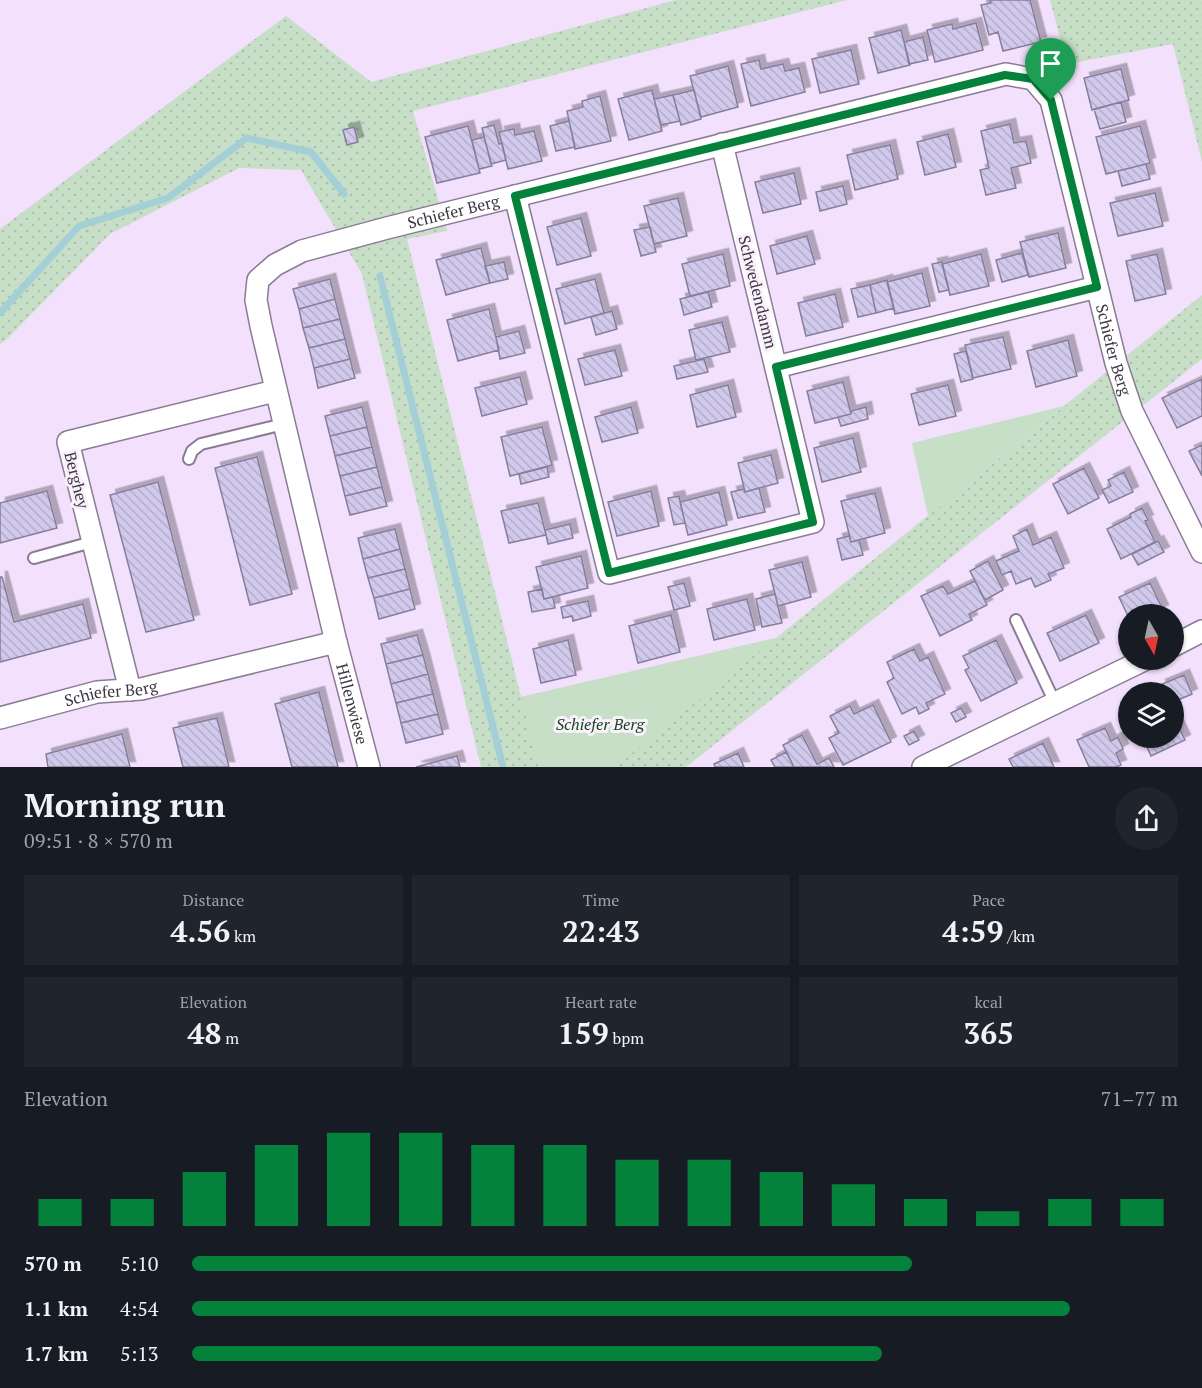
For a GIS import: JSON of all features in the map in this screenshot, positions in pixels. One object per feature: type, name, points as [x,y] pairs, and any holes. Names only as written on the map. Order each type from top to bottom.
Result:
[{"type":"street","name":"Schiefer Berg","points":[[0,718],[98,692],[141,689],[336,642],[285,424],[275,391],[256,300],[258,280],[274,265],[302,251],[1005,75],[1033,79],[1051,100],[1116,363],[1132,411],[1202,552]]},
{"type":"street","name":"Schwedendamm","points":[[515,196],[609,573],[813,522],[722,144]]},
{"type":"street","points":[[776,367],[1097,287]]},
{"type":"street","name":"Berghey","points":[[130,690],[68,442],[275,391]]},
{"type":"street","points":[[1184,641],[1202,632]]},
{"type":"street","name":"Hillenwiese","points":[[336,642],[369,767]]},
{"type":"street","points":[[923,767],[1123,670]]},
{"type":"lane","points":[[189,459],[192,450],[201,444],[285,424]]},
{"type":"lane","points":[[34,558],[92,542]]},
{"type":"lane","points":[[1016,620],[1055,703]]},
{"type":"green space","points":[[676,0],[847,0],[413,111],[447,231],[407,239],[521,697],[776,638],[1202,295],[1202,359],[686,767],[481,767],[362,274],[301,170],[239,168],[110,234],[0,344],[0,229],[286,16],[371,82]]},
{"type":"green space","points":[[1050,0],[1202,0],[1202,162],[1173,44],[1067,64]]},
{"type":"green space","points":[[1064,406],[928,516],[912,443]]},
{"type":"green space","name":"Schiefer Berg","points":[[776,638],[615,767],[538,767],[521,697]]},
{"type":"building","points":[[990,0],[1030,0],[1041,42],[1003,51],[998,32],[989,35],[981,5],[991,3]]},
{"type":"building","points":[[976,23],[983,50],[935,62],[927,30],[952,24],[953,29]]},
{"type":"building","points":[[901,30],[910,65],[878,73],[869,38]]},
{"type":"building","points":[[923,37],[928,60],[909,64],[904,42]]},
{"type":"building","points":[[851,50],[859,84],[820,93],[812,59]]},
{"type":"building","points":[[759,60],[761,69],[783,64],[785,71],[799,68],[805,92],[751,106],[741,64]]},
{"type":"building","points":[[728,66],[738,107],[701,117],[690,76]]},
{"type":"building","points":[[1121,69],[1129,100],[1092,110],[1084,78]]},
{"type":"building","points":[[652,90],[662,131],[629,140],[618,99]]},
{"type":"building","points":[[694,90],[701,119],[681,125],[673,95]]},
{"type":"building","points":[[673,95],[680,121],[661,125],[654,99]]},
{"type":"building","points":[[600,96],[611,141],[575,149],[567,111],[583,107],[582,101]]},
{"type":"building","points":[[1121,102],[1126,122],[1100,129],[1094,109]]},
{"type":"building","points":[[569,121],[575,147],[556,151],[550,126]]},
{"type":"building","points":[[1010,124],[1014,143],[1026,141],[1031,163],[1011,168],[1016,188],[986,195],[980,170],[989,168],[981,131]]},
{"type":"building","points":[[494,125],[506,160],[491,164],[482,128]]},
{"type":"building","points":[[468,126],[480,173],[437,183],[425,137]]},
{"type":"building","points":[[1140,126],[1150,163],[1106,174],[1096,137]]},
{"type":"building","points":[[354,127],[358,142],[347,145],[343,130]]},
{"type":"building","points":[[514,129],[515,135],[534,131],[542,161],[508,169],[499,132]]},
{"type":"building","points":[[948,134],[956,167],[925,175],[917,142]]},
{"type":"building","points":[[484,137],[492,166],[479,169],[472,140]]},
{"type":"building","points":[[890,145],[898,179],[855,190],[847,155]]},
{"type":"building","points":[[1146,164],[1150,179],[1122,186],[1118,171]]},
{"type":"building","points":[[794,173],[801,204],[763,213],[755,182]]},
{"type":"building","points":[[843,186],[847,204],[820,211],[816,192]]},
{"type":"building","points":[[1155,193],[1163,226],[1118,236],[1110,203]]},
{"type":"building","points":[[678,198],[687,236],[654,244],[644,206]]},
{"type":"building","points":[[581,218],[591,256],[557,265],[547,227]]},
{"type":"building","points":[[650,227],[656,252],[641,256],[634,230]]},
{"type":"building","points":[[1058,233],[1066,268],[1029,277],[1020,242]]},
{"type":"building","points":[[807,236],[815,264],[777,274],[770,246]]},
{"type":"building","points":[[481,248],[490,283],[446,295],[436,260]]},
{"type":"building","points":[[1022,253],[1028,275],[1002,282],[996,260]]},
{"type":"building","points":[[723,254],[730,286],[690,296],[682,264]]},
{"type":"building","points":[[981,254],[989,286],[950,295],[942,264]]},
{"type":"building","points":[[1157,254],[1166,294],[1135,301],[1126,261]]},
{"type":"building","points":[[504,262],[508,279],[490,283],[485,266]]},
{"type":"building","points":[[942,262],[949,290],[939,292],[932,264]]},
{"type":"building","points":[[922,273],[930,306],[895,314],[887,282]]},
{"type":"building","points":[[330,279],[335,299],[299,309],[293,289]]},
{"type":"building","points":[[595,279],[604,313],[565,324],[556,289]]},
{"type":"building","points":[[887,280],[894,308],[876,313],[870,285]]},
{"type":"building","points":[[870,285],[876,313],[858,317],[851,289]]},
{"type":"building","points":[[708,292],[712,307],[684,315],[680,299]]},
{"type":"building","points":[[835,294],[843,327],[806,336],[798,303]]},
{"type":"building","points":[[335,299],[340,319],[303,328],[299,309]]},
{"type":"building","points":[[489,309],[499,350],[458,361],[447,320]]},
{"type":"building","points":[[612,311],[617,329],[596,335],[591,317]]},
{"type":"building","points":[[340,319],[345,339],[309,348],[303,328]]},
{"type":"building","points":[[722,322],[730,352],[696,360],[689,330]]},
{"type":"building","points":[[519,331],[525,353],[500,359],[496,337]]},
{"type":"building","points":[[1003,337],[1011,369],[973,378],[965,345]]},
{"type":"building","points":[[345,339],[350,359],[314,368],[309,348]]},
{"type":"building","points":[[1068,340],[1077,376],[1036,387],[1027,351]]},
{"type":"building","points":[[615,350],[622,376],[585,385],[578,359]]},
{"type":"building","points":[[966,351],[973,379],[961,382],[954,354]]},
{"type":"building","points":[[350,359],[355,378],[318,388],[314,368]]},
{"type":"building","points":[[704,359],[708,372],[677,379],[674,366]]},
{"type":"building","points":[[520,377],[527,404],[482,416],[475,388]]},
{"type":"building","points":[[1202,379],[1202,416],[1177,428],[1162,398]]},
{"type":"building","points":[[843,382],[851,414],[815,423],[807,391]]},
{"type":"building","points":[[728,385],[736,417],[697,427],[690,395]]},
{"type":"building","points":[[948,385],[956,416],[919,425],[911,394]]},
{"type":"building","points":[[362,407],[367,427],[330,436],[325,416]]},
{"type":"building","points":[[631,407],[638,433],[602,442],[595,417]]},
{"type":"building","points":[[866,407],[868,419],[841,426],[838,417]]},
{"type":"building","points":[[367,427],[372,447],[335,456],[330,436]]},
{"type":"building","points":[[542,427],[552,465],[510,476],[501,437]]},
{"type":"building","points":[[853,438],[861,472],[822,482],[814,448]]},
{"type":"building","points":[[1202,445],[1202,476],[1189,451]]},
{"type":"building","points":[[372,447],[377,467],[340,476],[335,456]]},
{"type":"building","points":[[771,455],[778,483],[745,492],[738,463]]},
{"type":"building","points":[[257,457],[292,594],[250,605],[215,468]]},
{"type":"building","points":[[377,467],[382,487],[345,496],[340,476]]},
{"type":"building","points":[[547,467],[549,477],[521,484],[519,474]]},
{"type":"building","points":[[1084,468],[1099,498],[1068,514],[1053,484]]},
{"type":"building","points":[[1124,472],[1133,492],[1109,503],[1102,490],[1111,486],[1108,480]]},
{"type":"building","points":[[158,482],[194,620],[146,632],[110,495]]},
{"type":"building","points":[[382,487],[387,506],[350,515],[345,496]]},
{"type":"building","points":[[759,488],[765,512],[738,518],[731,492],[744,489],[745,492]]},
{"type":"building","points":[[47,491],[57,528],[0,543],[0,503]]},
{"type":"building","points":[[651,491],[659,526],[617,536],[608,502]]},
{"type":"building","points":[[719,492],[727,525],[688,535],[680,502]]},
{"type":"building","points":[[875,493],[885,533],[851,542],[841,501]]},
{"type":"building","points":[[679,496],[685,523],[674,525],[668,498]]},
{"type":"building","points":[[538,503],[546,535],[509,543],[501,511]]},
{"type":"building","points":[[1142,508],[1148,520],[1145,521],[1155,542],[1121,559],[1107,529],[1131,517],[1130,514]]},
{"type":"building","points":[[570,524],[573,538],[548,544],[545,530]]},
{"type":"building","points":[[395,529],[400,549],[363,559],[358,538]]},
{"type":"building","points":[[1027,529],[1033,545],[1051,537],[1064,568],[1048,574],[1051,580],[1035,587],[1031,578],[1016,584],[1011,571],[1002,575],[996,561],[1019,551],[1013,536]]},
{"type":"building","points":[[849,536],[851,542],[859,540],[863,555],[842,560],[837,539]]},
{"type":"building","points":[[1158,541],[1164,552],[1138,565],[1132,554]]},
{"type":"building","points":[[400,549],[405,569],[368,578],[363,559]]},
{"type":"building","points":[[581,556],[588,588],[544,599],[536,567]]},
{"type":"building","points":[[988,561],[1003,590],[985,600],[970,571]]},
{"type":"building","points":[[802,562],[811,597],[778,606],[769,570]]},
{"type":"building","points":[[405,569],[410,589],[374,598],[368,578]]},
{"type":"building","points":[[0,577],[2,577],[14,622],[83,604],[91,638],[0,662]]},
{"type":"building","points":[[975,581],[987,605],[969,614],[972,620],[940,636],[921,596],[943,586],[948,594]]},
{"type":"building","points":[[684,583],[690,606],[674,610],[668,587]]},
{"type":"building","points":[[1150,583],[1160,604],[1122,604],[1119,597]]},
{"type":"building","points":[[410,589],[415,609],[379,619],[374,598]]},
{"type":"building","points":[[542,589],[544,599],[553,597],[555,608],[532,612],[528,592]]},
{"type":"building","points":[[775,594],[782,623],[762,627],[756,599]]},
{"type":"building","points":[[747,599],[755,630],[714,640],[707,609]]},
{"type":"building","points":[[588,601],[591,616],[573,621],[572,616],[563,618],[561,607]]},
{"type":"building","points":[[671,615],[680,652],[638,663],[629,626]]},
{"type":"building","points":[[1086,615],[1099,643],[1060,661],[1047,633]]},
{"type":"building","points":[[417,635],[423,655],[386,664],[381,644]]},
{"type":"building","points":[[568,640],[576,675],[541,683],[533,649]]},
{"type":"building","points":[[996,640],[1017,683],[981,701],[965,670],[969,668],[963,656]]},
{"type":"building","points":[[914,649],[920,661],[928,657],[945,694],[926,703],[929,709],[919,714],[916,707],[902,714],[887,682],[894,678],[887,662]]},
{"type":"building","points":[[423,655],[428,674],[391,684],[386,664]]},
{"type":"building","points":[[428,674],[433,694],[396,703],[391,684]]},
{"type":"building","points":[[1184,675],[1192,694],[1184,697],[1184,682],[1167,682]]},
{"type":"building","points":[[319,692],[338,767],[292,767],[275,704]]},
{"type":"building","points":[[433,694],[438,714],[401,723],[396,703]]},
{"type":"building","points":[[873,705],[891,742],[843,765],[829,738],[839,733],[830,716],[850,706],[854,714]]},
{"type":"building","points":[[961,708],[966,717],[956,722],[951,713]]},
{"type":"building","points":[[438,714],[443,734],[406,743],[401,723]]},
{"type":"building","points":[[217,718],[229,767],[183,767],[173,728]]},
{"type":"building","points":[[1105,728],[1111,741],[1118,737],[1118,748],[1123,749],[1116,753],[1121,765],[1089,767],[1077,740]]},
{"type":"building","points":[[914,731],[919,740],[909,745],[904,736]]},
{"type":"building","points":[[122,734],[130,767],[48,767],[46,754]]},
{"type":"building","points":[[802,735],[817,764],[829,758],[834,767],[794,767],[783,745]]},
{"type":"building","points":[[1043,743],[1054,767],[1013,767],[1009,759]]},
{"type":"building","points":[[1147,748],[1168,748],[1151,756]]},
{"type":"building","points":[[786,752],[794,767],[775,767],[771,760]]},
{"type":"building","points":[[738,753],[744,767],[715,767],[714,764]]},
{"type":"building","points":[[457,756],[460,767],[416,767]]},
{"type":"waterway","points":[[0,313],[79,226],[168,198],[247,138],[311,152],[344,194]]},
{"type":"waterway","points":[[380,276],[503,767]]},
{"type":"route","points":[[1005,75],[1033,79],[1051,100],[1097,287],[776,367],[813,522],[609,573],[515,196],[1005,75]]}]
